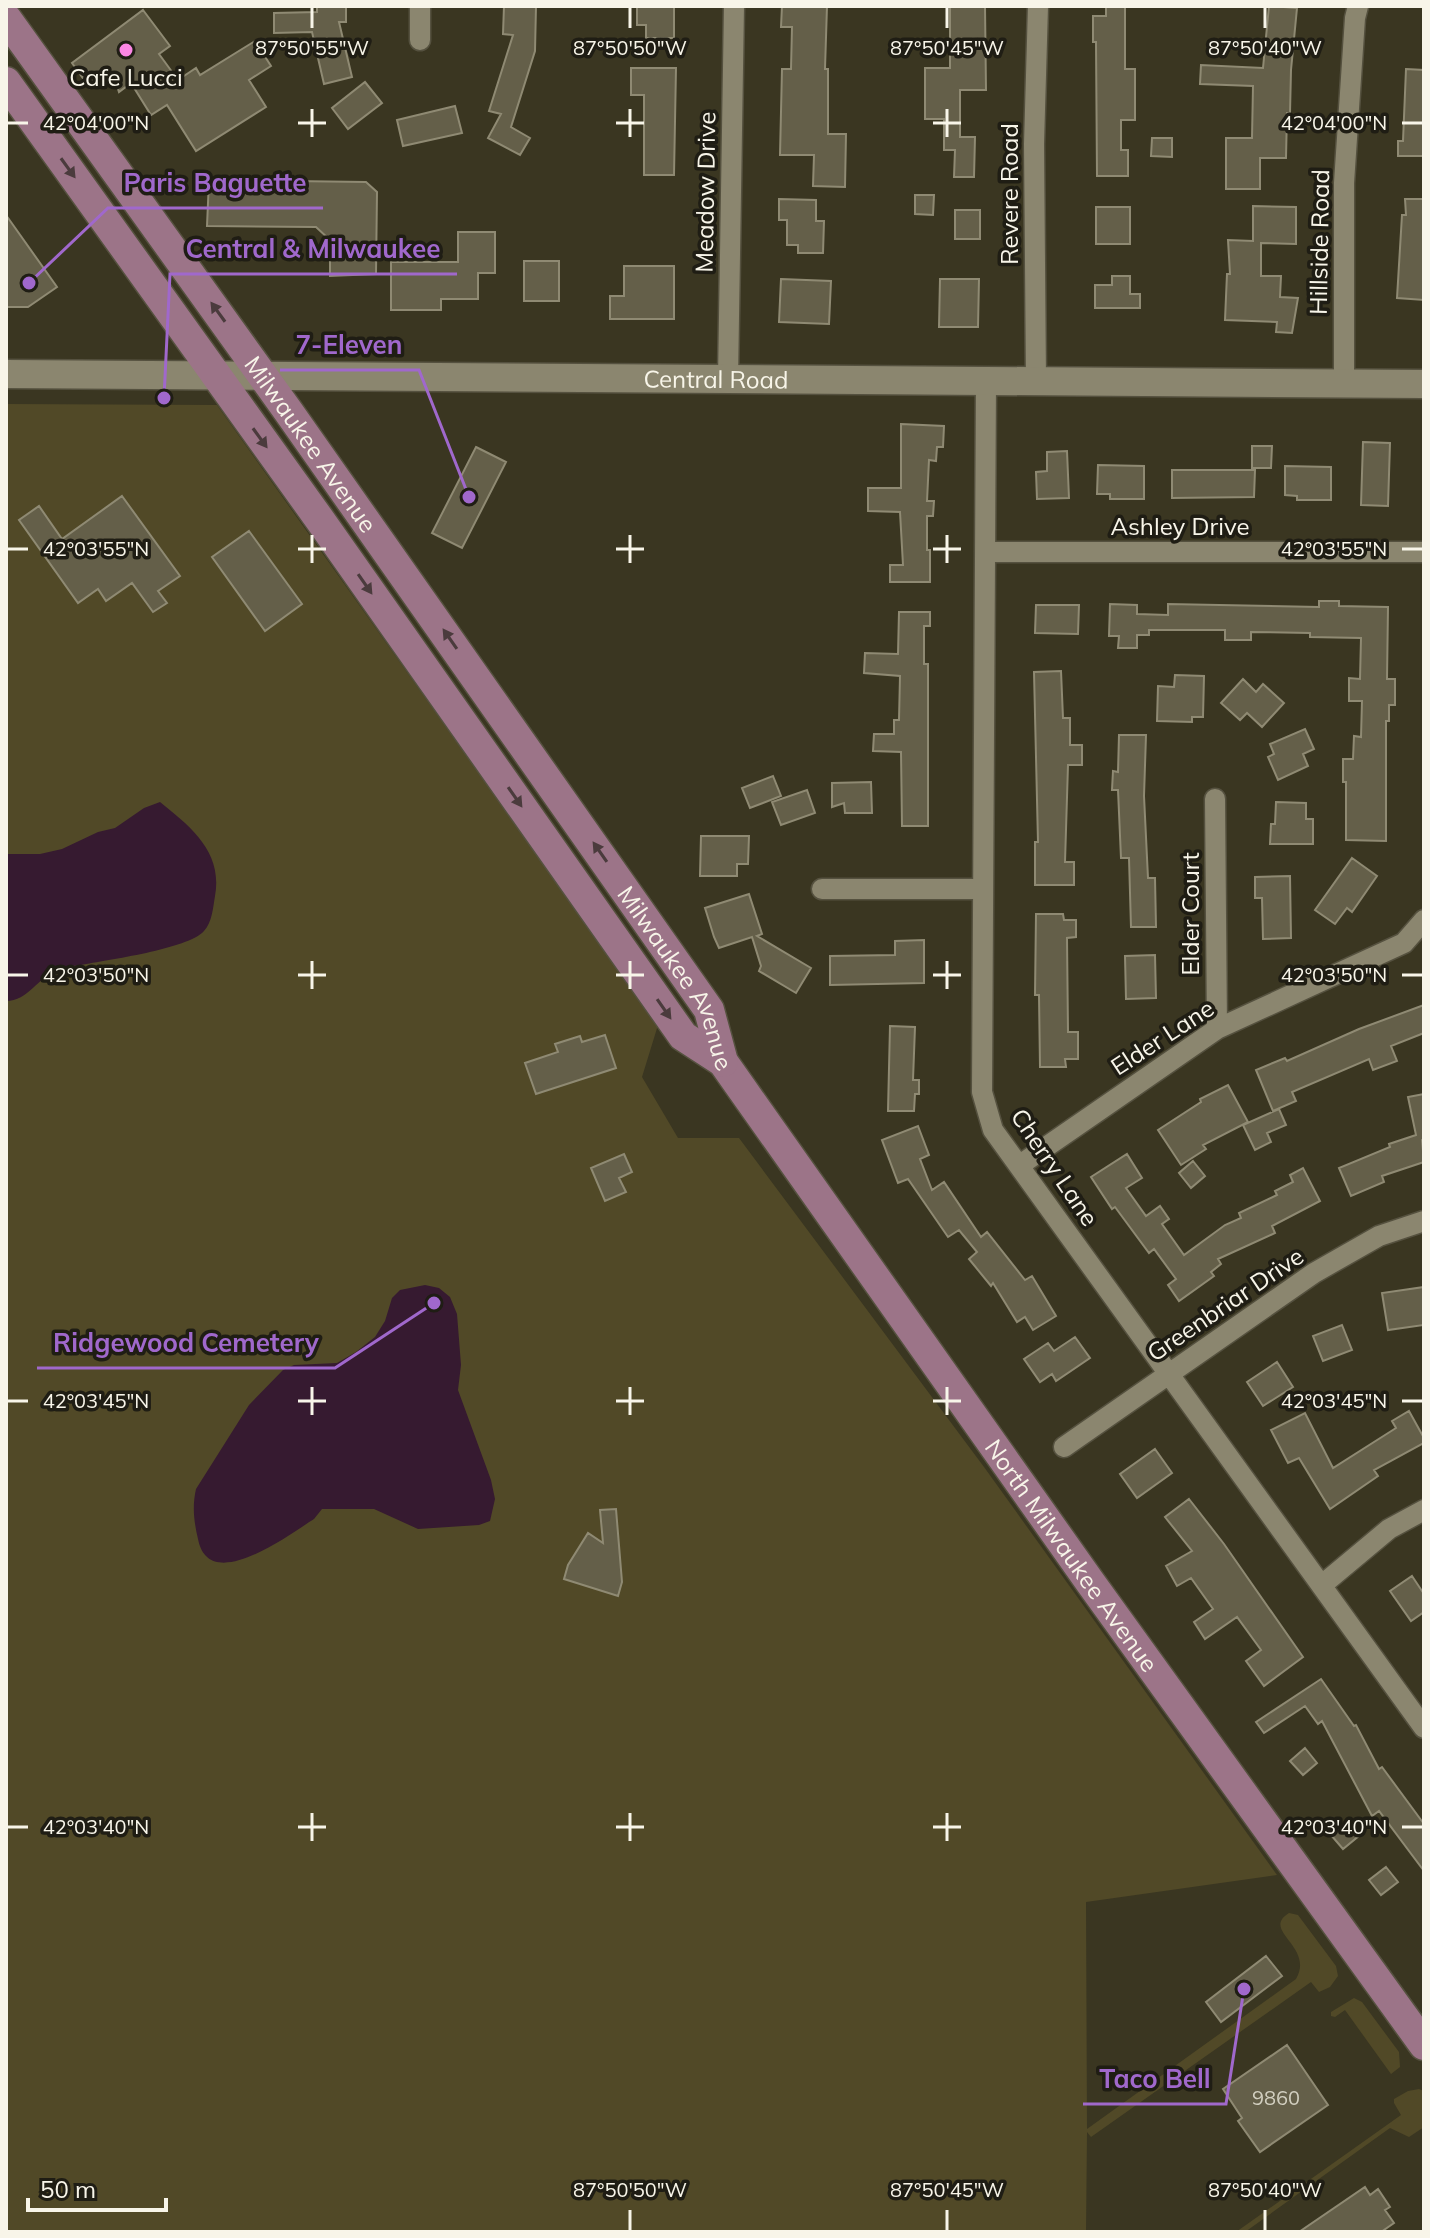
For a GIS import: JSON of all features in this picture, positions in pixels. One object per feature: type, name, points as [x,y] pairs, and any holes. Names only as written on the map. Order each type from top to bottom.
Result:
[{"type":"main road","name":"Milwaukee Avenue","points":[[6,18],[263,376],[709,1010],[723,1062]]},
{"type":"main road","points":[[6,36],[32,73],[59,92]]},
{"type":"main road","name":"Milwaukee Avenue","points":[[6,82],[320,520],[683,1036],[723,1062]]},
{"type":"main road","name":"Central Road","points":[[6,374],[1424,384]]},
{"type":"main road","name":"North Milwaukee Avenue","points":[[723,1062],[1090,1582],[1424,2045]]},
{"type":"street","points":[[420,6],[420,40]]},
{"type":"street","name":"Meadow Drive","points":[[728,379],[734,6]]},
{"type":"street","name":"Revere Road","points":[[1036,381],[1034,144],[1038,6]]},
{"type":"street","name":"Hillside Road","points":[[1344,383],[1344,183],[1358,6]]},
{"type":"street","name":"Cherry Lane","points":[[986,381],[982,1092],[993,1130],[1424,1728]]},
{"type":"street","name":"Ashley Drive","points":[[985,552],[1424,552]]},
{"type":"street","name":"Elder Court","points":[[1215,799],[1217,1029]]},
{"type":"street","points":[[822,889],[983,889]]},
{"type":"street","name":"Elder Lane","points":[[1020,1165],[1217,1029],[1404,943],[1424,920]]},
{"type":"street","name":"Greenbriar Drive","points":[[1064,1447],[1314,1273],[1379,1236],[1424,1221]]},
{"type":"street","points":[[1322,1585],[1389,1529],[1424,1510]]},
{"type":"shaded area","points":[[6,404],[217,405],[658,1025],[642,1077],[678,1138],[739,1138],[984,1467],[1277,1875],[1086,1902],[1087,2129],[1296,1979],[1299,1957],[1281,1926],[1289,1913],[1298,1915],[1336,1966],[1338,1976],[1330,1987],[1319,1992],[1311,1982],[1091,2137],[1087,2132],[1086,2232],[6,2232]]},
{"type":"shaded area","points":[[160,802],[193,831],[214,866],[214,905],[204,931],[165,948],[60,968],[21,997],[6,1001],[6,854],[40,854],[62,849],[98,832],[115,828],[144,808]]},
{"type":"shaded area","points":[[425,1285],[439,1288],[450,1297],[457,1314],[461,1365],[458,1390],[491,1480],[495,1499],[490,1521],[479,1525],[418,1529],[374,1509],[322,1509],[314,1519],[251,1556],[233,1562],[217,1562],[205,1555],[195,1520],[196,1489],[249,1405],[283,1370],[294,1365],[337,1363],[356,1352],[375,1337],[385,1321],[392,1298],[400,1290]]},
{"type":"shaded area","points":[[1354,1998],[1362,2002],[1399,2052],[1400,2067],[1391,2074],[1345,2010],[1335,2017],[1331,2016],[1331,2012]]},
{"type":"shaded area","points":[[1419,2089],[1424,2091],[1424,2127],[1409,2137],[1390,2128],[1245,2232],[1236,2232],[1401,2115],[1394,2099]]},
{"type":"building","points":[[317,6],[346,6],[346,22],[339,22],[352,77],[324,84],[312,32],[274,33],[274,13],[317,12]]},
{"type":"building","points":[[504,6],[536,6],[535,51],[511,127],[530,138],[520,155],[488,138],[501,114],[489,111],[513,35],[503,34]]},
{"type":"building","points":[[782,6],[827,6],[825,69],[828,69],[828,134],[846,134],[845,187],[813,186],[814,155],[780,155],[782,69],[791,69],[792,27],[781,27]]},
{"type":"building","points":[[950,6],[985,6],[986,90],[960,90],[960,137],[975,137],[974,177],[954,177],[955,150],[944,150],[944,119],[925,119],[925,68],[950,68]]},
{"type":"building","points":[[1106,6],[1125,6],[1125,69],[1135,69],[1135,120],[1121,120],[1121,150],[1128,150],[1128,176],[1097,176],[1093,16],[1106,16]]},
{"type":"building","points":[[1269,6],[1297,8],[1286,158],[1260,158],[1260,189],[1226,189],[1226,138],[1252,138],[1253,86],[1200,84],[1201,65],[1263,68]]},
{"type":"building","points":[[637,7],[674,7],[674,38],[646,38],[646,25],[637,25]]},
{"type":"building","points":[[143,10],[170,46],[159,54],[178,80],[196,68],[200,75],[255,41],[271,66],[249,80],[266,107],[196,151],[167,105],[151,115],[131,83],[119,92],[116,83],[111,87],[105,77],[90,88],[72,63]]},
{"type":"building","points":[[631,68],[676,68],[674,175],[644,175],[644,95],[631,95]]},
{"type":"building","points":[[1406,69],[1424,70],[1424,156],[1398,156],[1398,141],[1403,141]]},
{"type":"building","points":[[365,82],[382,103],[348,129],[332,108]]},
{"type":"building","points":[[455,106],[462,133],[403,146],[397,120]]},
{"type":"building","points":[[1152,138],[1172,138],[1172,157],[1151,156]]},
{"type":"building","points":[[209,180],[366,182],[377,192],[376,274],[330,276],[330,240],[316,227],[207,226]]},
{"type":"building","points":[[915,195],[934,195],[933,215],[915,214]]},
{"type":"building","points":[[779,199],[816,200],[816,221],[824,221],[823,253],[798,253],[798,245],[787,245],[787,220],[779,220]]},
{"type":"building","points":[[1405,199],[1424,199],[1424,300],[1397,298]]},
{"type":"building","points":[[1253,206],[1296,207],[1296,244],[1261,243],[1261,276],[1281,276],[1280,297],[1298,298],[1292,333],[1276,332],[1277,322],[1225,320],[1227,274],[1230,274],[1228,240],[1253,241]]},
{"type":"building","points":[[1096,207],[1130,207],[1130,244],[1096,244]]},
{"type":"building","points":[[955,210],[980,210],[980,239],[955,239]]},
{"type":"building","points":[[6,215],[57,287],[28,307],[6,307]]},
{"type":"building","points":[[458,232],[495,232],[495,273],[478,273],[478,299],[441,299],[441,310],[391,310],[391,262],[458,262]]},
{"type":"building","points":[[524,261],[559,261],[559,301],[524,301]]},
{"type":"building","points":[[624,266],[674,266],[674,319],[610,319],[610,296],[624,296]]},
{"type":"building","points":[[1112,276],[1130,276],[1130,294],[1140,294],[1140,308],[1095,308],[1095,285],[1112,285]]},
{"type":"building","points":[[781,279],[831,281],[829,324],[779,322]]},
{"type":"building","points":[[940,279],[979,279],[978,327],[939,327]]},
{"type":"building","points":[[901,424],[944,426],[943,447],[937,447],[936,461],[929,460],[927,501],[934,501],[933,516],[927,516],[930,582],[890,582],[890,565],[903,565],[900,512],[868,511],[868,488],[901,488]]},
{"type":"building","points":[[1363,442],[1390,443],[1388,506],[1361,505]]},
{"type":"building","points":[[1252,446],[1272,446],[1271,468],[1252,468]]},
{"type":"building","points":[[476,447],[506,462],[462,548],[432,533]]},
{"type":"building","points":[[1067,451],[1069,498],[1037,499],[1036,472],[1047,471],[1047,452]]},
{"type":"building","points":[[1098,465],[1144,466],[1144,499],[1110,499],[1110,494],[1097,494]]},
{"type":"building","points":[[1285,466],[1331,467],[1331,500],[1297,500],[1297,496],[1285,495]]},
{"type":"building","points":[[1172,470],[1255,470],[1254,497],[1172,498]]},
{"type":"building","points":[[122,496],[180,576],[158,591],[167,603],[153,612],[132,583],[106,601],[98,589],[78,603],[19,520],[39,506],[62,539]]},
{"type":"building","points":[[249,531],[302,604],[265,631],[212,557]]},
{"type":"building","points":[[1319,601],[1339,601],[1339,606],[1388,607],[1387,679],[1395,679],[1395,705],[1389,705],[1389,721],[1386,721],[1386,841],[1346,840],[1343,759],[1353,759],[1354,736],[1361,737],[1362,701],[1349,701],[1349,678],[1360,679],[1361,638],[1251,632],[1251,640],[1225,640],[1225,630],[1149,630],[1149,635],[1137,635],[1137,648],[1118,648],[1119,636],[1109,636],[1110,604],[1137,605],[1137,614],[1168,615],[1168,604],[1319,607]]},
{"type":"building","points":[[1036,605],[1079,605],[1078,634],[1035,633]]},
{"type":"building","points":[[899,612],[930,612],[930,626],[924,626],[924,664],[928,664],[928,826],[902,826],[901,752],[873,751],[874,734],[894,734],[894,720],[899,720],[900,676],[864,673],[865,653],[898,654]]},
{"type":"building","points":[[1061,671],[1063,718],[1070,718],[1070,745],[1082,745],[1082,765],[1068,765],[1065,862],[1074,862],[1074,885],[1035,885],[1035,842],[1038,842],[1034,672]]},
{"type":"building","points":[[1175,675],[1204,676],[1203,717],[1192,717],[1192,722],[1157,721],[1158,686],[1174,687]]},
{"type":"building","points":[[1243,679],[1256,692],[1263,684],[1284,703],[1262,727],[1247,713],[1240,720],[1221,703]]},
{"type":"building","points":[[1305,729],[1314,749],[1303,754],[1308,766],[1278,780],[1268,757],[1274,754],[1270,744]]},
{"type":"building","points":[[1119,735],[1146,735],[1144,796],[1148,878],[1155,878],[1156,927],[1131,927],[1129,858],[1121,858],[1118,790],[1112,790],[1113,771],[1118,772]]},
{"type":"building","points":[[773,776],[781,796],[750,808],[742,788]]},
{"type":"building","points":[[871,782],[872,813],[845,813],[844,803],[832,807],[832,783]]},
{"type":"building","points":[[807,790],[815,813],[781,825],[772,802]]},
{"type":"building","points":[[1276,802],[1306,803],[1306,819],[1313,819],[1313,844],[1270,844]]},
{"type":"building","points":[[701,836],[749,836],[748,864],[737,864],[737,876],[700,876]]},
{"type":"building","points":[[1352,858],[1377,876],[1352,912],[1347,908],[1335,924],[1315,910]]},
{"type":"building","points":[[1290,876],[1291,938],[1263,939],[1262,898],[1255,898],[1255,877]]},
{"type":"building","points":[[749,894],[762,934],[757,936],[811,968],[796,993],[759,971],[761,966],[752,937],[719,948],[705,908]]},
{"type":"building","points":[[1036,914],[1063,914],[1064,920],[1076,920],[1076,937],[1067,938],[1068,1032],[1078,1032],[1078,1059],[1065,1059],[1066,1067],[1040,1067],[1039,995],[1035,995]]},
{"type":"building","points":[[924,940],[924,983],[830,985],[830,956],[895,955],[895,941]]},
{"type":"building","points":[[1155,955],[1156,998],[1126,999],[1125,956]]},
{"type":"building","points":[[1424,1005],[1424,1033],[1391,1046],[1397,1061],[1373,1070],[1369,1059],[1292,1092],[1296,1101],[1273,1111],[1256,1070],[1285,1058],[1287,1061]]},
{"type":"building","points":[[890,1026],[915,1027],[913,1080],[919,1080],[919,1094],[915,1094],[914,1111],[888,1111]]},
{"type":"building","points":[[605,1035],[616,1068],[536,1094],[525,1063],[558,1052],[555,1044],[580,1036],[582,1042]]},
{"type":"building","points":[[1228,1085],[1248,1122],[1203,1145],[1206,1149],[1181,1165],[1158,1130],[1201,1102],[1200,1099]]},
{"type":"building","points":[[1424,1094],[1424,1162],[1382,1176],[1384,1182],[1351,1196],[1339,1168],[1416,1135],[1408,1097]]},
{"type":"building","points":[[1279,1109],[1286,1125],[1267,1133],[1271,1142],[1255,1150],[1243,1125]]},
{"type":"building","points":[[918,1126],[929,1155],[920,1159],[932,1190],[944,1182],[981,1237],[987,1232],[1025,1280],[1032,1276],[1056,1316],[1033,1330],[1025,1317],[1017,1322],[993,1283],[991,1286],[969,1259],[977,1252],[959,1230],[948,1237],[908,1179],[898,1183],[882,1140]]},
{"type":"building","points":[[624,1154],[632,1172],[619,1178],[626,1192],[605,1201],[591,1168]]},
{"type":"building","points":[[1127,1154],[1142,1178],[1126,1188],[1146,1216],[1160,1206],[1169,1219],[1162,1224],[1184,1255],[1225,1225],[1241,1218],[1239,1213],[1277,1195],[1275,1191],[1293,1182],[1290,1175],[1303,1168],[1320,1201],[1272,1226],[1275,1233],[1218,1259],[1221,1264],[1211,1272],[1214,1276],[1179,1301],[1168,1285],[1176,1279],[1154,1249],[1149,1253],[1115,1207],[1112,1209],[1091,1177]]},
{"type":"building","points":[[1193,1161],[1205,1176],[1191,1188],[1179,1173]]},
{"type":"building","points":[[1424,1287],[1424,1325],[1388,1330],[1382,1293]]},
{"type":"building","points":[[1342,1325],[1352,1350],[1323,1361],[1313,1336]]},
{"type":"building","points":[[1075,1337],[1090,1358],[1056,1381],[1052,1374],[1040,1382],[1024,1359],[1048,1343],[1054,1351]]},
{"type":"building","points":[[1277,1362],[1293,1387],[1263,1406],[1247,1382]]},
{"type":"building","points":[[1409,1411],[1424,1443],[1374,1470],[1378,1476],[1330,1509],[1299,1458],[1288,1463],[1271,1430],[1305,1413],[1333,1468],[1396,1428],[1392,1421]]},
{"type":"building","points":[[1155,1449],[1172,1473],[1137,1498],[1120,1474]]},
{"type":"building","points":[[1189,1499],[1303,1657],[1264,1686],[1246,1661],[1261,1650],[1237,1617],[1205,1639],[1194,1622],[1213,1609],[1191,1578],[1177,1586],[1166,1566],[1192,1551],[1165,1517]]},
{"type":"building","points":[[616,1509],[622,1582],[618,1596],[564,1579],[568,1565],[588,1533],[603,1543],[600,1510]]},
{"type":"building","points":[[1412,1576],[1424,1594],[1424,1612],[1411,1621],[1390,1591]]},
{"type":"building","points":[[1321,1679],[1356,1725],[1379,1769],[1382,1767],[1424,1824],[1424,1871],[1379,1811],[1372,1816],[1322,1721],[1318,1724],[1305,1706],[1264,1733],[1256,1722]]},
{"type":"building","points":[[1305,1748],[1317,1763],[1303,1775],[1290,1761]]},
{"type":"building","points":[[1348,1820],[1360,1835],[1343,1849],[1331,1835]]},
{"type":"building","points":[[1386,1867],[1398,1882],[1381,1895],[1369,1880]]},
{"type":"building","points":[[1266,1956],[1282,1976],[1221,2022],[1206,2002]]},
{"type":"building","points":[[1287,2045],[1328,2105],[1260,2152],[1238,2121],[1242,2118],[1223,2089]]},
{"type":"building","points":[[1365,2187],[1370,2195],[1378,2189],[1390,2207],[1385,2210],[1394,2223],[1381,2232],[1299,2232]]},
{"type":"place","name":"Cafe Lucci","points":[[126,50]]},
{"type":"place","name":"Paris Baguette","points":[[29,283]]},
{"type":"place","name":"Central & Milwaukee","points":[[164,398]]},
{"type":"place","name":"7-Eleven","points":[[469,497]]},
{"type":"place","name":"Ridgewood Cemetery","points":[[434,1303]]},
{"type":"place","name":"Taco Bell","points":[[1244,1989]]}]
